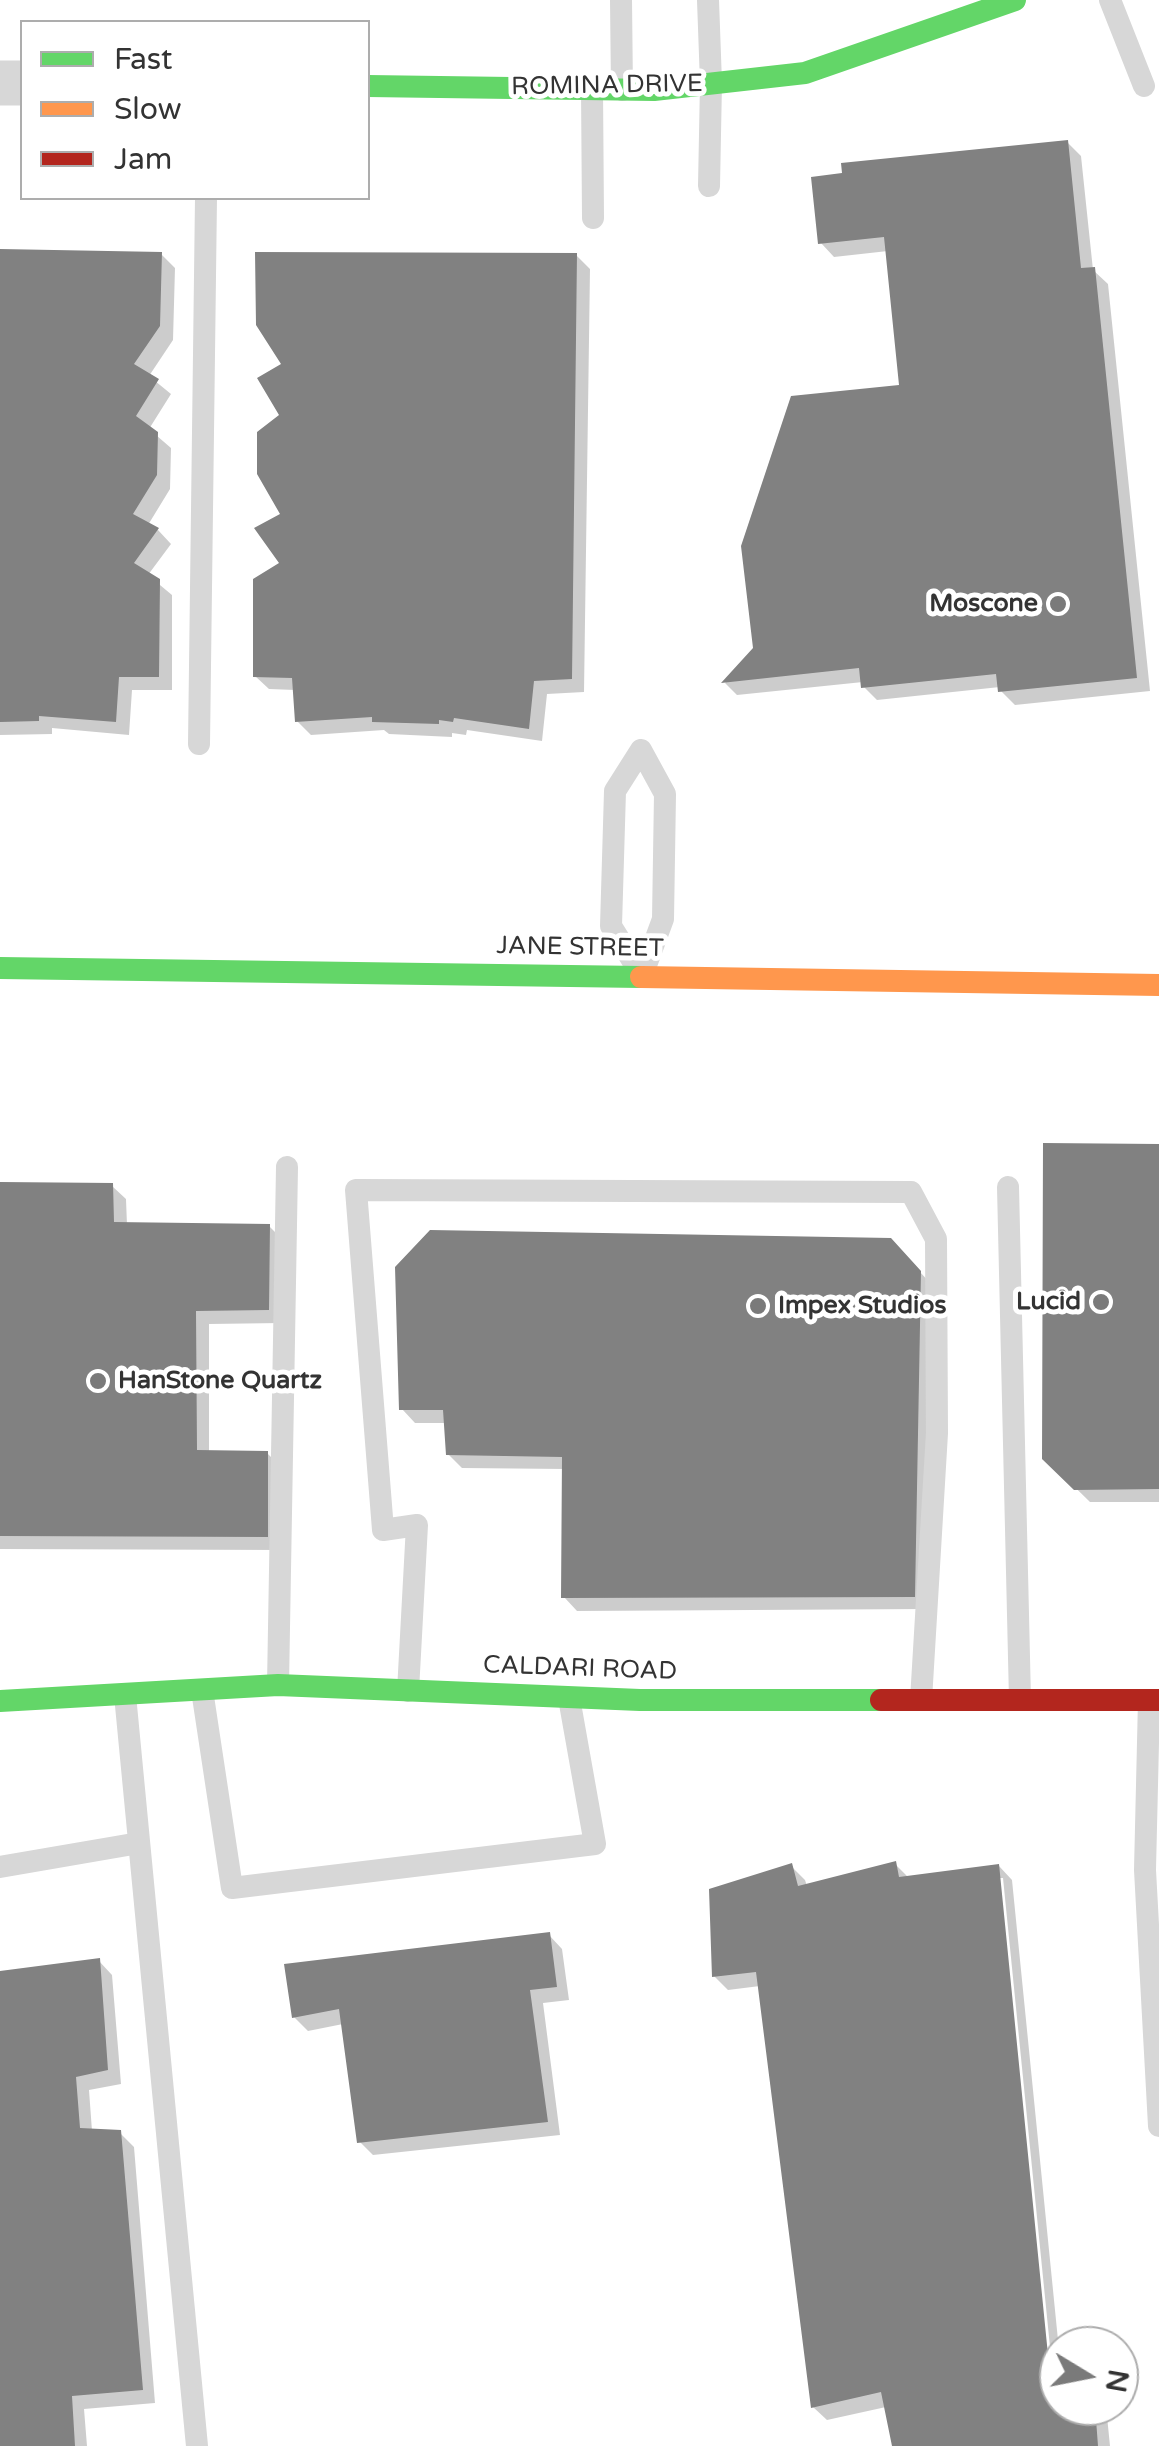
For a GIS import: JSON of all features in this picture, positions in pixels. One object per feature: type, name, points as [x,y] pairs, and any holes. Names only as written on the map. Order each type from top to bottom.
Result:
[{"type":"street","name":"ROMINA DRIVE","points":[[370,86],[654,90],[805,73],[1015,0]]},
{"type":"street","name":"JANE STREET","points":[[0,968],[1159,985]]},
{"type":"street","name":"CALDARI ROAD","points":[[0,1701],[278,1685],[640,1700],[1154,1700]]},
{"type":"lane","points":[[621,0],[622,90]]},
{"type":"lane","points":[[708,0],[709,186]]},
{"type":"lane","points":[[1110,0],[1144,86]]},
{"type":"lane","points":[[592,89],[593,218]]},
{"type":"lane","points":[[198,744],[206,200]]},
{"type":"lane","points":[[641,750],[665,794],[663,919],[642,976],[611,926],[615,791],[641,750]]},
{"type":"lane","points":[[278,1685],[287,1168]]},
{"type":"lane","points":[[1008,1187],[1020,1700]]},
{"type":"lane","points":[[408,1691],[417,1525],[383,1530],[356,1190],[911,1192],[936,1239],[937,1433],[920,1700]]},
{"type":"lane","points":[[202,1690],[232,1888],[596,1844],[569,1698]]},
{"type":"lane","points":[[125,1695],[197,2446]]},
{"type":"lane","points":[[1154,1700],[1144,1870],[1159,2126]]},
{"type":"lane","points":[[0,1866],[139,1843]]},
{"type":"building","points":[[1068,140],[1081,268],[1095,267],[1137,678],[998,692],[996,674],[861,688],[859,668],[721,683],[753,648],[741,546],[791,396],[899,385],[884,237],[818,244],[811,177],[842,173],[841,163]]},
{"type":"building","points":[[0,249],[162,252],[160,326],[134,364],[159,379],[136,416],[158,432],[157,475],[133,514],[159,528],[134,563],[160,579],[159,677],[119,677],[116,722],[39,716],[39,721],[0,722]]},
{"type":"building","points":[[255,252],[577,253],[572,679],[534,681],[529,729],[454,718],[453,722],[439,720],[439,724],[372,722],[372,717],[295,722],[292,678],[253,677],[253,579],[279,563],[254,528],[280,514],[257,474],[257,432],[279,415],[257,378],[281,364],[256,325]]},
{"type":"building","name":"Lucid","points":[[1043,1143],[1159,1144],[1159,1489],[1074,1490],[1042,1459]]},
{"type":"building","name":"HanStone Quartz","points":[[0,1182],[113,1183],[114,1222],[270,1224],[269,1310],[196,1311],[197,1450],[268,1451],[268,1537],[0,1536]]},
{"type":"building","points":[[430,1230],[891,1238],[921,1271],[915,1597],[561,1598],[562,1457],[446,1455],[443,1410],[399,1410],[395,1267]]},
{"type":"building","points":[[896,1861],[899,1877],[999,1864],[1045,2326],[1039,2326],[1039,2426],[1096,2426],[1098,2446],[892,2446],[881,2392],[811,2408],[756,1972],[712,1977],[709,1889],[792,1863],[798,1886]]},
{"type":"building","points":[[550,1932],[557,1987],[530,1990],[548,2122],[357,2143],[339,2009],[292,2018],[284,1964]]},
{"type":"building","points":[[100,1958],[108,2070],[76,2077],[80,2128],[121,2130],[143,2390],[72,2396],[75,2446],[0,2446],[0,1971]]},
{"type":"traffic: fast","points":[[370,86],[654,90],[805,73],[1015,0]]},
{"type":"traffic: fast","points":[[0,968],[641,977]]},
{"type":"traffic: fast","points":[[0,1701],[278,1685],[640,1700],[881,1700]]},
{"type":"traffic: slow","points":[[641,977],[1159,985]]},
{"type":"traffic: jam","points":[[881,1700],[1159,1700]]},
{"type":"place","name":"Moscone","points":[[1058,604]]},
{"type":"place","name":"Lucid","points":[[1101,1302]]},
{"type":"place","name":"Impex Studios","points":[[758,1306]]},
{"type":"place","name":"HanStone Quartz","points":[[98,1381]]}]
